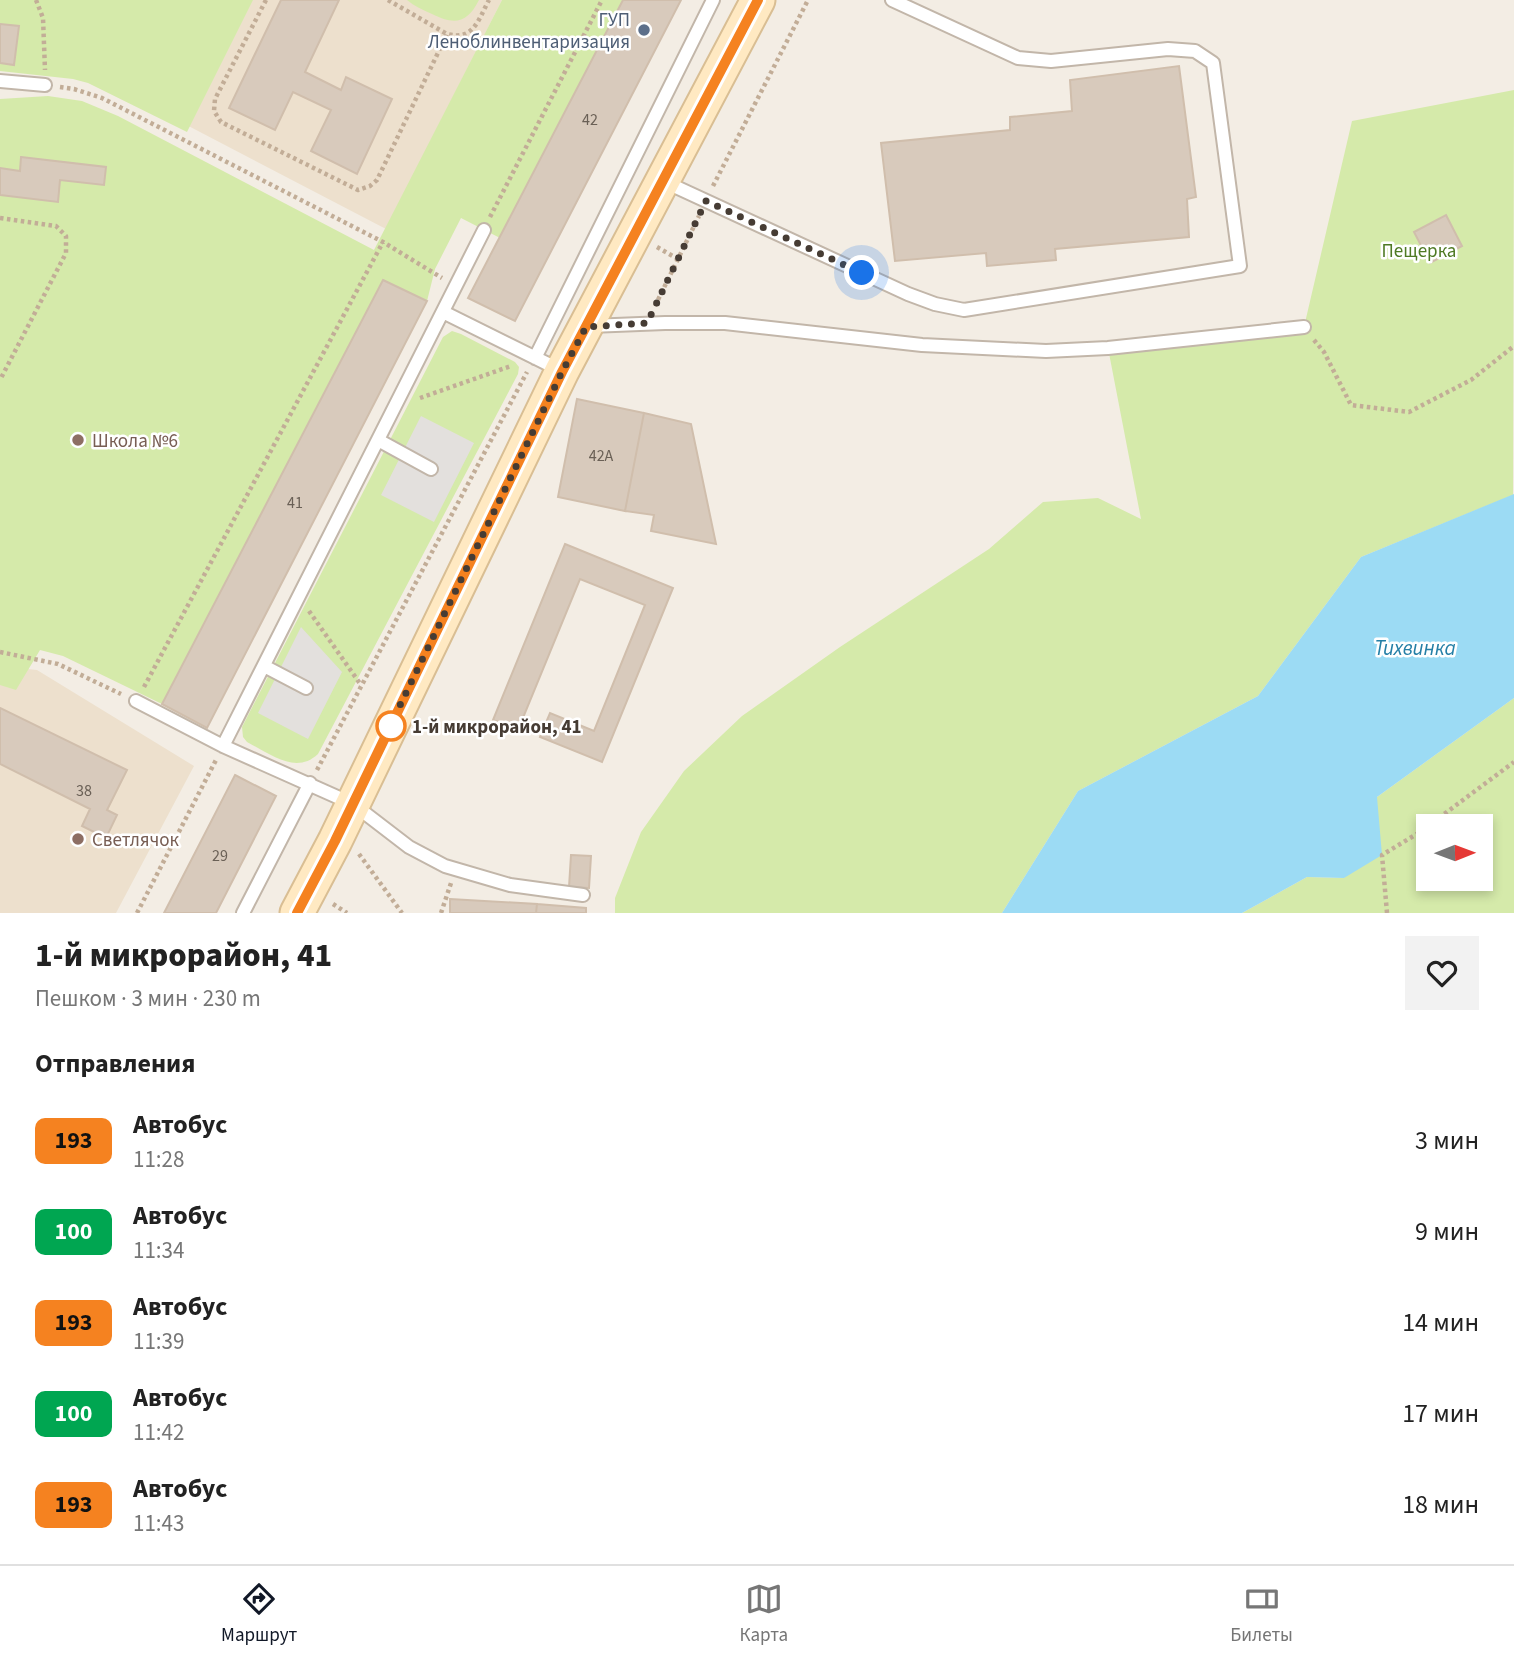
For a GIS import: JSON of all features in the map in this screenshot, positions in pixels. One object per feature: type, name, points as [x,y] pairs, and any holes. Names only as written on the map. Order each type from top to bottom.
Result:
[{"type":"street","points":[[297,913],[353,804],[548,365],[586,327],[758,0]]},
{"type":"lane","points":[[443,312],[548,365],[713,0]]},
{"type":"lane","points":[[663,181],[908,294],[934,304],[964,310],[1240,266],[1213,63],[1195,51],[1168,49],[1051,61],[1018,58],[892,0]]},
{"type":"lane","points":[[0,81],[46,85]]},
{"type":"lane","points":[[223,746],[484,230]]},
{"type":"lane","points":[[586,327],[647,323],[725,323],[922,345],[1046,351],[1108,348],[1304,327]]},
{"type":"lane","points":[[378,440],[431,469]]},
{"type":"lane","points":[[264,666],[306,688]]},
{"type":"lane","points":[[136,701],[223,746],[353,804],[409,847],[445,866],[510,885],[583,895]]},
{"type":"lane","points":[[243,913],[310,783]]},
{"type":"path","points":[[36,0],[43,18],[46,85],[74,89],[102,98],[383,242],[455,286]]},
{"type":"path","points":[[266,0],[215,99],[214,111],[220,122],[358,190],[377,180],[447,34]]},
{"type":"path","points":[[388,0],[457,37],[467,34],[475,26],[489,0]]},
{"type":"path","points":[[484,230],[602,0]]},
{"type":"path","points":[[647,323],[808,0]]},
{"type":"path","points":[[0,218],[56,226],[66,236],[66,253],[0,380]]},
{"type":"path","points":[[0,652],[58,664],[136,701],[383,242]]},
{"type":"path","points":[[1304,327],[1324,352],[1351,405],[1409,412],[1471,380],[1514,346]]},
{"type":"path","points":[[395,407],[548,365]]},
{"type":"path","points":[[310,783],[361,685],[548,365]]},
{"type":"path","points":[[299,596],[361,685]]},
{"type":"path","points":[[137,913],[223,746]]},
{"type":"path","points":[[1387,913],[1382,855],[1420,832],[1514,762]]},
{"type":"path","points":[[441,913],[456,869]]},
{"type":"path","points":[[333,904],[347,913]]},
{"type":"shaded area","points":[[94,0],[502,0],[386,229],[64,61]]},
{"type":"shaded area","points":[[421,416],[474,443],[434,522],[381,495]]},
{"type":"shaded area","points":[[301,627],[342,672],[308,739],[258,713]]},
{"type":"shaded area","name":"Светлячок","points":[[0,666],[37,670],[194,766],[116,913],[0,913]]},
{"type":"green space","points":[[0,0],[253,0],[187,132],[88,83],[0,71]]},
{"type":"green space","points":[[407,0],[479,0],[470,14],[453,21],[440,18]]},
{"type":"green space","points":[[502,0],[623,0],[500,238],[461,218],[435,269],[427,301],[383,280],[162,704],[63,656],[40,650],[16,690],[0,685],[0,99],[48,96],[82,101],[118,116],[374,250]]},
{"type":"green space","name":"Пещерка","points":[[1514,90],[1513,495],[1361,557],[1258,696],[1078,791],[1002,913],[615,913],[615,898],[641,832],[684,771],[742,716],[840,647],[989,549],[1043,502],[1098,498],[1141,519],[1108,348],[1304,327],[1352,121]]},
{"type":"green space","points":[[452,331],[515,362],[519,367],[518,374],[318,754],[301,763],[274,757],[247,742],[243,737],[242,727],[443,337]]},
{"type":"green space","points":[[1514,698],[1514,913],[1242,913],[1307,877],[1344,878],[1377,797]]},
{"type":"water","name":"Тихвинка","points":[[1514,494],[1514,698],[1377,797],[1382,855],[1344,878],[1307,877],[1242,913],[1002,913],[1078,791],[1258,696],[1361,557]]},
{"type":"building","points":[[281,0],[339,0],[305,72],[341,90],[346,77],[392,99],[357,174],[311,151],[331,110],[293,92],[275,130],[229,108]]},
{"type":"building","points":[[623,0],[681,0],[515,321],[468,298]]},
{"type":"building","points":[[0,24],[19,26],[14,65],[0,63]]},
{"type":"building","points":[[1179,66],[1196,197],[1187,199],[1189,237],[1055,249],[1056,260],[987,266],[986,253],[895,261],[881,143],[1010,130],[1010,117],[1072,111],[1070,80]]},
{"type":"building","points":[[21,157],[106,167],[104,185],[60,180],[58,202],[0,195],[0,168],[20,171]]},
{"type":"building","points":[[1446,215],[1462,246],[1430,263],[1414,232]]},
{"type":"building","points":[[383,280],[427,301],[207,728],[162,704]]},
{"type":"building","points":[[577,399],[644,413],[625,511],[558,497]]},
{"type":"building","points":[[644,413],[691,424],[716,544],[651,531],[654,515],[625,511]]},
{"type":"building","points":[[565,544],[673,588],[602,762],[540,737],[550,713],[594,731],[645,605],[580,579],[518,730],[493,720]]},
{"type":"building","points":[[0,708],[127,770],[107,810],[117,815],[106,838],[82,826],[90,809],[0,764]]},
{"type":"building","points":[[235,775],[276,796],[216,913],[164,913]]},
{"type":"building","points":[[571,855],[591,856],[589,888],[569,887]]},
{"type":"building","points":[[450,899],[537,904],[536,913],[450,913]]},
{"type":"building","points":[[537,904],[586,908],[586,913],[536,913]]},
{"type":"bus line","name":"193","points":[[297,913],[335,841],[562,372],[758,0]]},
{"type":"place","name":"ГУП Леноблинвентаризация","points":[[644,30]]},
{"type":"place","name":"Школа №6","points":[[78,440]]},
{"type":"place","name":"1-й микрорайон, 41","points":[[391,726]]},
{"type":"place","name":"Светлячок","points":[[78,839]]},
{"type":"route","points":[[391,726],[387,732],[586,327],[647,323],[706,201],[862,273]]}]
